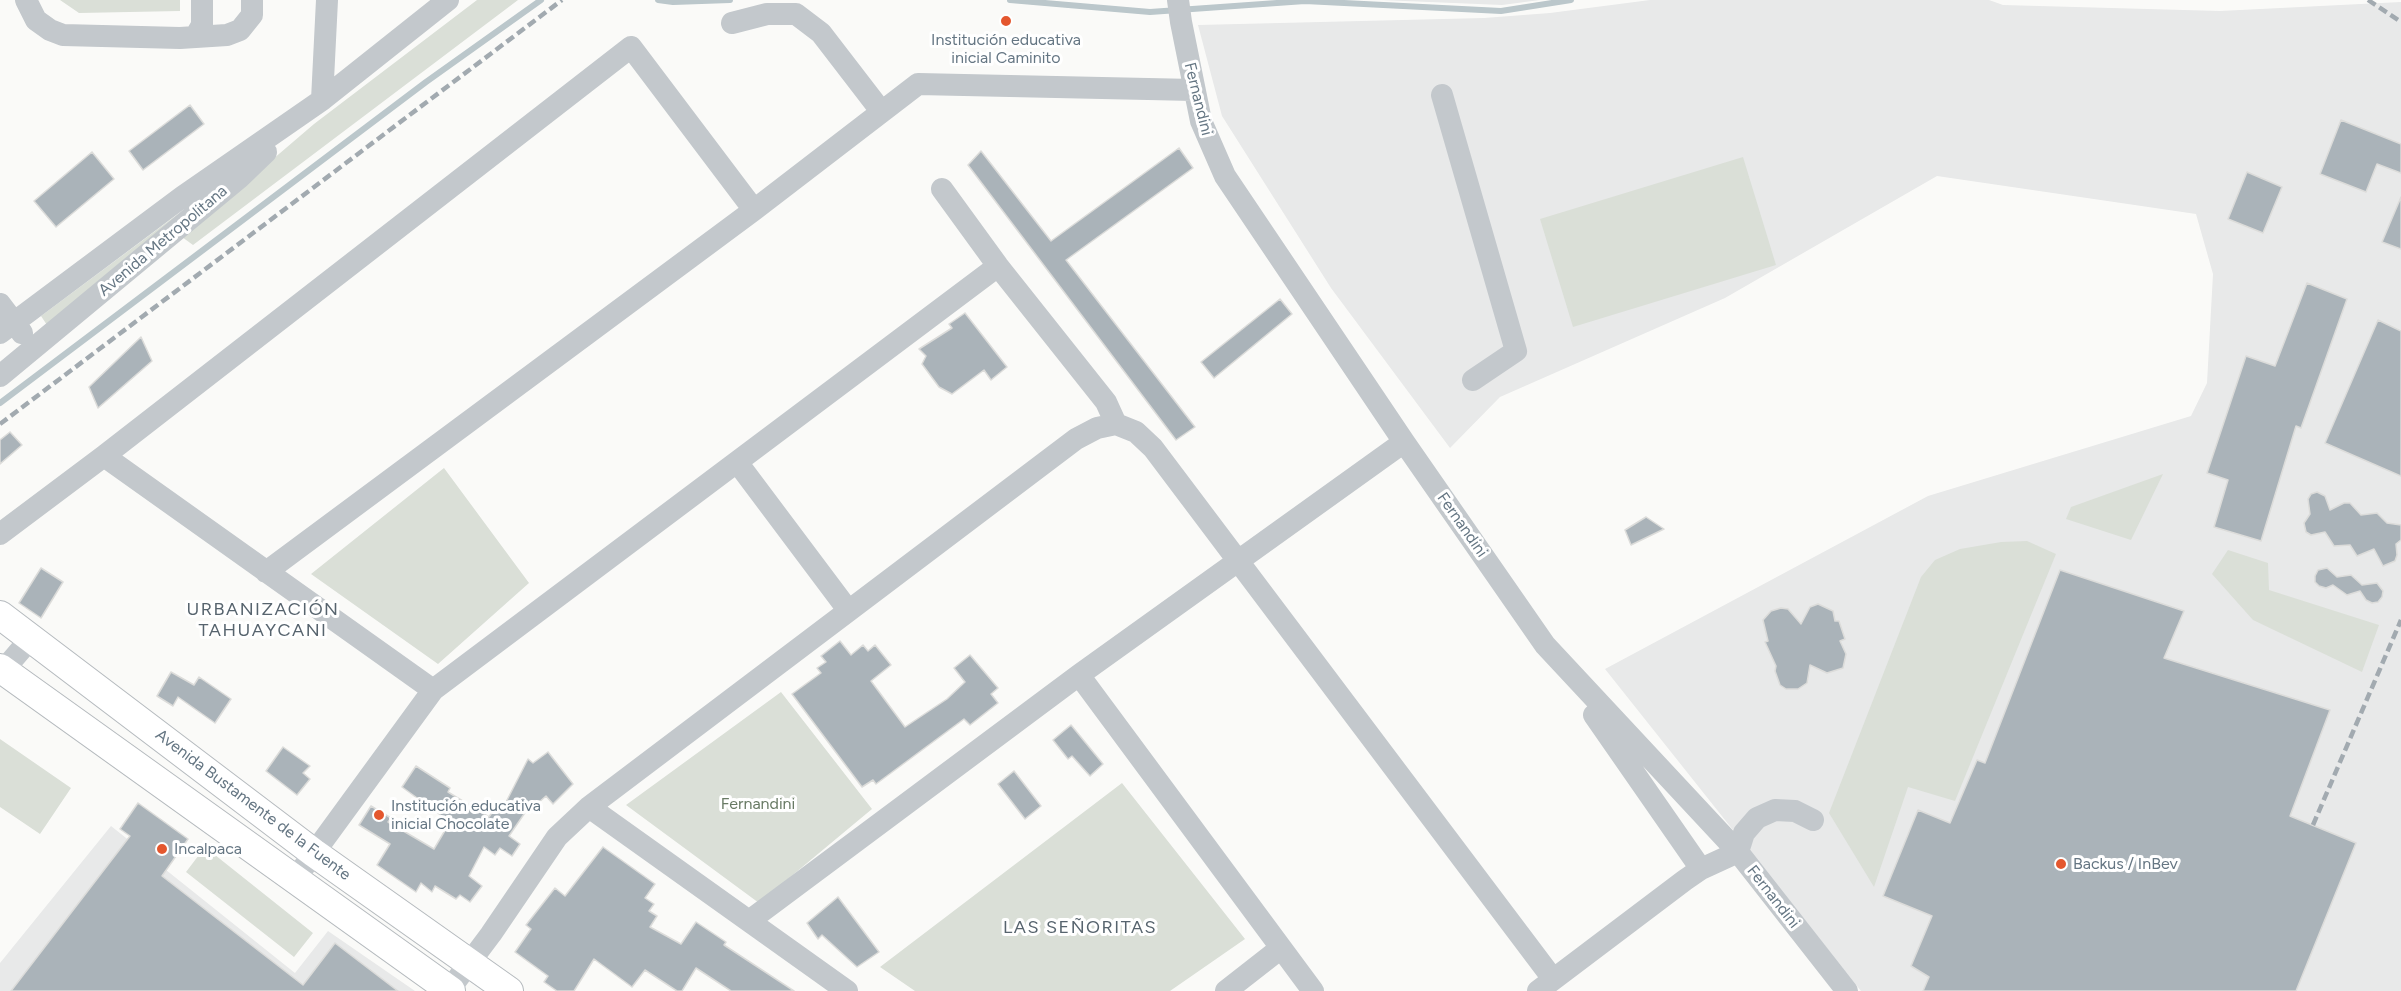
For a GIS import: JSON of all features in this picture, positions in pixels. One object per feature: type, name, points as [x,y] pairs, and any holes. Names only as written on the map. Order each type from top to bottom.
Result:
[{"type":"main road","name":"Avenida Bustamente de la Fuente","points":[[0,615],[315,853],[509,991]]},
{"type":"main road","name":"Avenida Bustamente de la Fuente","points":[[1,671],[450,991]]},
{"type":"street","points":[[26,0],[36,20],[50,30],[63,35],[195,37],[226,35],[240,30],[252,15],[252,0]]},
{"type":"street","points":[[195,37],[202,25],[202,0]]},
{"type":"street","points":[[322,100],[327,0]]},
{"type":"street","name":"Avenida Metropolitana","points":[[7,328],[182,197],[322,100],[448,0]]},
{"type":"street","name":"Fernandini","points":[[1180,11],[1201,121],[1225,176],[1404,442],[1545,645],[1738,852],[1847,991]]},
{"type":"street","points":[[732,23],[767,14],[796,14],[821,33],[881,111]]},
{"type":"street","points":[[0,534],[631,47],[754,210]]},
{"type":"street","points":[[266,572],[754,210],[918,84],[1194,90]]},
{"type":"street","points":[[1442,95],[1516,351],[1473,380]]},
{"type":"street","name":"Avenida Metropolitana","points":[[0,376],[239,178],[322,100]]},
{"type":"street","points":[[942,189],[998,266],[1106,402],[1116,424]]},
{"type":"street","points":[[295,879],[433,690],[998,266]]},
{"type":"street","points":[[0,304],[7,328],[34,349]]},
{"type":"street","points":[[450,991],[556,837],[589,807],[1076,439],[1097,428],[1116,424],[1136,432],[1153,448],[1545,985],[1701,869],[1738,852],[1744,833],[1757,818],[1775,810],[1796,811],[1813,820]]},
{"type":"street","points":[[749,921],[1079,675],[1404,442]]},
{"type":"street","points":[[104,456],[433,690]]},
{"type":"street","points":[[737,462],[848,610]]},
{"type":"street","points":[[1,671],[31,638]]},
{"type":"street","points":[[1545,645],[1701,869]]},
{"type":"street","points":[[1079,675],[1313,991]]},
{"type":"street","points":[[589,807],[847,991]]},
{"type":"street","points":[[1226,991],[1281,948]]},
{"type":"shaded area","points":[[1381,0],[1540,0],[1502,5]]},
{"type":"shaded area","points":[[1650,0],[1989,0],[2003,5],[2220,11],[2401,2],[2401,991],[1861,991],[1605,669],[1928,496],[2191,416],[2207,383],[2213,274],[2196,214],[1937,176],[1725,298],[1500,397],[1450,448],[1331,288],[1222,116],[1198,25],[1484,18],[1550,13]]},
{"type":"shaded area","points":[[111,826],[295,973],[328,931],[415,991],[0,991],[0,963]]},
{"type":"green space","points":[[60,0],[180,0],[180,11],[79,13]]},
{"type":"green space","points":[[477,0],[518,0],[193,245],[182,237],[314,124]]},
{"type":"green space","points":[[1743,157],[1776,265],[1573,327],[1540,219]]},
{"type":"green space","points":[[213,188],[47,325],[41,316]]},
{"type":"green space","points":[[444,468],[529,583],[438,664],[311,574]]},
{"type":"green space","points":[[2163,474],[2131,540],[2066,519],[2071,507]]},
{"type":"green space","points":[[2027,541],[2056,554],[1955,801],[1908,787],[1874,887],[1829,813],[1921,577],[1935,560],[1960,549],[2001,542]]},
{"type":"green space","points":[[2228,550],[2268,563],[2269,590],[2379,625],[2362,672],[2253,620],[2212,574]]},
{"type":"green space","name":"Fernandini","points":[[781,692],[872,809],[759,903],[626,805]]},
{"type":"green space","points":[[0,739],[71,788],[40,834],[0,807]]},
{"type":"green space","points":[[1122,783],[1245,939],[1170,991],[915,991],[880,967]]},
{"type":"green space","points":[[205,847],[313,933],[294,957],[186,872]]},
{"type":"building","points":[[190,105],[204,124],[143,170],[129,151]]},
{"type":"building","points":[[2341,120],[2401,144],[2401,173],[2377,164],[2366,192],[2320,174]]},
{"type":"building","points":[[1179,148],[1193,168],[1066,260],[1195,427],[1176,440],[968,165],[981,151],[1051,241]]},
{"type":"building","points":[[92,152],[114,179],[56,227],[34,201]]},
{"type":"building","points":[[2247,172],[2282,187],[2263,233],[2228,219]]},
{"type":"building","points":[[2401,197],[2401,249],[2382,242]]},
{"type":"building","points":[[2307,283],[2347,299],[2301,428],[2296,426],[2261,541],[2214,527],[2228,480],[2207,473],[2246,356],[2275,366]]},
{"type":"building","points":[[1280,299],[1292,314],[1214,378],[1201,362]]},
{"type":"building","points":[[965,313],[1007,367],[991,380],[984,370],[952,394],[939,387],[922,364],[926,356],[919,349],[952,328],[949,324]]},
{"type":"building","points":[[2378,320],[2401,331],[2401,476],[2325,443]]},
{"type":"building","points":[[141,337],[152,361],[98,408],[89,387]]},
{"type":"building","points":[[10,432],[22,445],[0,464],[0,440]]},
{"type":"building","points":[[2317,492],[2325,496],[2330,510],[2344,503],[2350,503],[2361,515],[2377,513],[2387,523],[2401,525],[2401,540],[2396,544],[2395,561],[2383,566],[2374,549],[2357,556],[2350,545],[2334,546],[2325,532],[2311,535],[2306,532],[2304,523],[2310,514],[2308,499],[2311,494]]},
{"type":"building","points":[[1646,517],[1664,529],[1631,545],[1625,530]]},
{"type":"building","points":[[41,568],[63,582],[41,618],[19,603]]},
{"type":"building","points":[[2327,568],[2337,577],[2351,575],[2362,585],[2377,583],[2383,591],[2382,597],[2378,602],[2372,603],[2366,600],[2360,591],[2347,595],[2333,585],[2326,588],[2319,586],[2315,582],[2315,576],[2318,570]]},
{"type":"building","points":[[2060,570],[2184,611],[2164,658],[2330,710],[2290,816],[2356,843],[2296,991],[1923,991],[1929,977],[1911,966],[1932,916],[1883,896],[1918,810],[1950,823],[1977,760],[1985,763]]},
{"type":"building","points":[[1818,604],[1833,611],[1835,621],[1839,621],[1845,639],[1840,641],[1846,654],[1843,668],[1827,673],[1810,665],[1807,683],[1798,689],[1786,689],[1780,685],[1775,671],[1776,666],[1765,642],[1768,641],[1763,620],[1771,611],[1781,608],[1788,609],[1801,624],[1810,607]]},
{"type":"building","points":[[840,641],[851,655],[863,645],[868,651],[875,645],[891,665],[871,681],[905,727],[947,699],[965,682],[954,668],[970,655],[998,688],[991,694],[998,703],[970,725],[964,719],[876,784],[873,780],[862,787],[792,694],[821,673],[817,668],[826,662],[821,656]]},
{"type":"building","points":[[171,672],[194,685],[199,677],[231,699],[215,723],[178,697],[173,706],[157,696]]},
{"type":"building","points":[[1071,725],[1103,764],[1090,776],[1072,756],[1068,759],[1053,740]]},
{"type":"building","points":[[283,747],[310,766],[303,773],[310,779],[297,795],[266,771]]},
{"type":"building","points":[[548,752],[573,784],[553,804],[546,796],[537,804],[533,801],[509,836],[520,844],[512,856],[500,848],[495,855],[484,847],[469,876],[482,886],[470,902],[460,895],[456,899],[435,886],[432,892],[421,883],[416,892],[377,865],[390,844],[359,825],[371,806],[391,818],[388,822],[434,849],[450,822],[402,787],[416,766],[450,788],[448,792],[489,817],[499,802],[504,806],[528,759],[533,763]]},
{"type":"building","points":[[1014,771],[1041,806],[1025,819],[998,784]]},
{"type":"building","points":[[138,803],[188,839],[162,876],[303,985],[335,943],[398,991],[11,991],[130,836],[120,829]]},
{"type":"building","points":[[603,847],[655,884],[645,898],[654,904],[649,911],[657,916],[650,927],[681,944],[696,922],[726,942],[724,945],[794,991],[731,991],[696,968],[682,991],[677,991],[645,970],[632,987],[594,959],[574,991],[557,991],[544,982],[548,976],[515,952],[531,929],[526,925],[555,888],[565,896]]},
{"type":"building","points":[[838,897],[879,952],[857,967],[822,935],[818,939],[807,923]]},
{"type":"waterway","points":[[0,403],[426,82],[541,0]]},
{"type":"waterway","points":[[658,0],[673,2],[730,0]]},
{"type":"waterway","points":[[1010,0],[1150,12],[1305,1],[1501,11],[1571,0]]},
{"type":"railway","points":[[0,424],[562,0]]},
{"type":"railway","points":[[2368,0],[2401,22]]},
{"type":"railway","points":[[2313,825],[2401,620]]},
{"type":"place","name":"Institución educativa inicial Caminito","points":[[1006,21]]},
{"type":"place","name":"Institución educativa inicial Chocolate","points":[[379,815]]},
{"type":"place","name":"Incalpaca","points":[[162,849]]},
{"type":"place","name":"Backus / InBev","points":[[2061,864]]},
{"type":"district","name":"URBANIZACIÓN TAHUAYCANI","points":[[263,620]]},
{"type":"district","name":"LAS SEÑORITAS","points":[[1080,928]]}]
